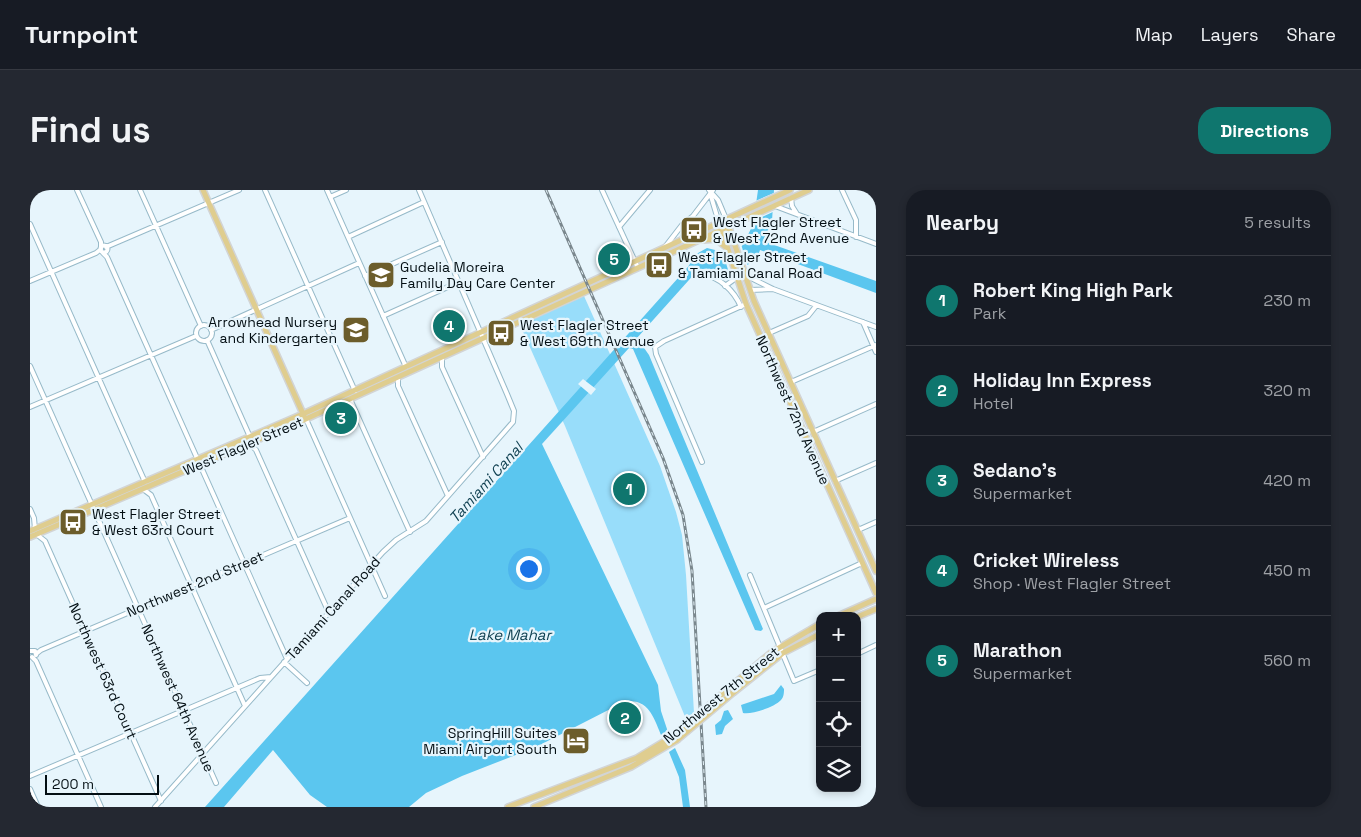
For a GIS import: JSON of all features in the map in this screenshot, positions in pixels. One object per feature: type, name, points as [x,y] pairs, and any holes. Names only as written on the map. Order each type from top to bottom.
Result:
[{"type":"main road","points":[[203,190],[304,417]]},
{"type":"main road","name":"West Flagler Street","points":[[30,537],[34,531],[93,507],[145,482],[256,440],[355,390],[483,335],[790,190]]},
{"type":"main road","name":"West Flagler Street","points":[[550,304],[700,241],[809,190]]},
{"type":"main road","name":"Northwest 72nd Avenue","points":[[726,219],[754,300],[876,571]]},
{"type":"main road","name":"Northwest 72nd Avenue","points":[[719,223],[743,305],[761,337],[876,593]]},
{"type":"main road","points":[[700,241],[716,240],[727,249]]},
{"type":"main road","points":[[743,305],[754,300]]},
{"type":"main road","points":[[761,337],[769,334]]},
{"type":"main road","name":"West Flagler Street","points":[[93,507],[143,489],[250,437],[350,399],[435,360],[483,335]]},
{"type":"main road","points":[[783,386],[791,382]]},
{"type":"main road","points":[[805,436],[814,432]]},
{"type":"main road","points":[[827,485],[836,481]]},
{"type":"main road","points":[[849,534],[858,530]]},
{"type":"main road","points":[[847,612],[876,599]]},
{"type":"main road","points":[[861,615],[876,609]]},
{"type":"main road","name":"Northwest 7th Street","points":[[534,807],[631,768],[676,737],[780,646],[816,626]]},
{"type":"main road","name":"Northwest 7th Street","points":[[731,690],[783,653],[816,636]]},
{"type":"main road","name":"Northwest 7th Street","points":[[508,807],[637,758],[676,737]]},
{"type":"street","points":[[77,190],[286,661],[307,683]]},
{"type":"street","points":[[140,190],[201,326]]},
{"type":"street","points":[[30,281],[239,190]]},
{"type":"street","points":[[265,190],[355,390]]},
{"type":"street","points":[[327,190],[406,367]]},
{"type":"street","points":[[330,197],[346,190]]},
{"type":"street","points":[[419,190],[483,335]]},
{"type":"street","points":[[602,190],[638,268]]},
{"type":"street","points":[[619,227],[650,190]]},
{"type":"street","points":[[842,190],[856,223],[856,237]]},
{"type":"street","points":[[680,241],[711,191]]},
{"type":"street","points":[[711,191],[718,200],[726,219]]},
{"type":"street","points":[[711,191],[719,223]]},
{"type":"street","points":[[791,198],[796,214]]},
{"type":"street","points":[[348,237],[424,202]]},
{"type":"street","points":[[775,206],[876,244]]},
{"type":"street","points":[[664,249],[682,225],[694,216]]},
{"type":"street","points":[[30,224],[145,482]]},
{"type":"street","points":[[365,276],[442,242]]},
{"type":"street","points":[[211,330],[359,263]]},
{"type":"street","points":[[744,272],[773,290],[876,327]]},
{"type":"street","points":[[701,273],[713,276],[736,296],[743,305],[664,340],[655,347],[656,354],[702,462]]},
{"type":"street","points":[[725,286],[735,275]]},
{"type":"street","points":[[383,316],[459,282]]},
{"type":"street","points":[[750,290],[773,290]]},
{"type":"street","points":[[769,334],[808,316],[816,306]]},
{"type":"street","points":[[863,322],[875,345],[876,352]]},
{"type":"street","points":[[201,326],[208,326],[211,330],[211,336],[207,340],[201,340],[196,336],[196,330],[201,326]]},
{"type":"street","name":"Tamiami Canal Road","points":[[155,807],[392,543],[426,521],[510,427],[514,417],[483,335]]},
{"type":"street","points":[[30,407],[196,336]]},
{"type":"street","points":[[207,340],[250,437]]},
{"type":"street","points":[[791,382],[875,345]]},
{"type":"street","points":[[442,356],[442,366],[483,457]]},
{"type":"street","points":[[435,360],[442,366]]},
{"type":"street","name":"Northwest 64th Avenue","points":[[30,366],[216,783]]},
{"type":"street","points":[[398,377],[398,386],[448,496]]},
{"type":"street","points":[[390,380],[398,386]]},
{"type":"street","points":[[350,399],[410,532]]},
{"type":"street","points":[[814,432],[876,404]]},
{"type":"street","points":[[304,417],[385,596]]},
{"type":"street","points":[[256,440],[256,450]]},
{"type":"street","points":[[249,443],[256,450],[329,613]]},
{"type":"street","points":[[836,481],[876,462]]},
{"type":"street","points":[[151,485],[151,495],[245,706]]},
{"type":"street","points":[[143,489],[151,495]]},
{"type":"street","points":[[30,509],[34,518],[44,528]]},
{"type":"street","points":[[34,518],[34,531]]},
{"type":"street","name":"Northwest 2nd Street","points":[[32,654],[350,518]]},
{"type":"street","points":[[858,530],[876,522]]},
{"type":"street","name":"Northwest 63rd Court","points":[[44,528],[45,541],[161,801]]},
{"type":"street","name":"Northwest 63rd Court","points":[[34,531],[45,541]]},
{"type":"street","points":[[764,608],[862,563]]},
{"type":"street","points":[[750,576],[794,681],[816,672]]},
{"type":"street","points":[[861,652],[876,645]]},
{"type":"street","points":[[32,654],[101,807]]},
{"type":"street","points":[[30,776],[237,687],[260,678],[271,677]]},
{"type":"street","points":[[30,789],[38,807]]},
{"type":"shaded area","points":[[584,296],[660,466],[682,535],[694,713],[686,719],[565,426],[520,325]]},
{"type":"water","name":"Lake Mahar","points":[[758,190],[774,190],[772,221],[763,241],[876,281],[876,293],[760,250],[756,261],[736,269],[725,271],[704,269],[697,271],[637,338],[649,355],[763,629],[761,631],[755,630],[633,349],[629,348],[542,444],[658,685],[661,711],[668,732],[662,737],[653,717],[645,706],[632,701],[624,702],[536,747],[462,776],[426,793],[409,807],[327,807],[310,795],[273,750],[224,807],[205,807],[687,268],[698,253],[707,248],[723,252],[742,246],[753,225]]},
{"type":"water","points":[[781,685],[784,689],[784,694],[778,703],[757,712],[743,713],[741,705],[774,694]]},
{"type":"water","points":[[728,710],[733,719],[725,726],[722,734],[716,735],[715,725],[721,720],[724,711]]},
{"type":"water","points":[[675,748],[685,770],[690,807],[683,807],[679,777],[669,752]]},
{"type":"pier","points":[[776,192],[775,211],[751,222],[753,202]]},
{"type":"pier","points":[[741,244],[748,267],[729,273],[722,250]]},
{"type":"pier","points":[[583,379],[596,389],[591,395],[578,384]]},
{"type":"railway","points":[[546,190],[663,458],[683,515],[692,571],[706,807]]},
{"type":"place","name":"West Flagler Street & West 72nd Avenue","points":[[694,230]]},
{"type":"place","name":"Marathon","points":[[614,259]]},
{"type":"place","name":"West Flagler Street & Tamiami Canal Road","points":[[659,265]]},
{"type":"place","name":"Gudelia Moreira Family Day Care Center","points":[[381,275]]},
{"type":"place","name":"Cricket Wireless","points":[[449,326]]},
{"type":"place","name":"Arrowhead Nursery and Kindergarten","points":[[356,330]]},
{"type":"place","name":"West Flagler Street & West 69th Avenue","points":[[501,333]]},
{"type":"place","name":"Sedano's","points":[[341,418]]},
{"type":"place","name":"Robert King High Park","points":[[629,489]]},
{"type":"place","name":"West Flagler Street & West 63rd Court","points":[[73,522]]},
{"type":"place","name":"Holiday Inn Express","points":[[625,718]]},
{"type":"place","name":"SpringHill Suites Miami Airport South","points":[[576,741]]},
{"type":"water label","name":"Tamiami Canal","points":[[486,483]]}]
